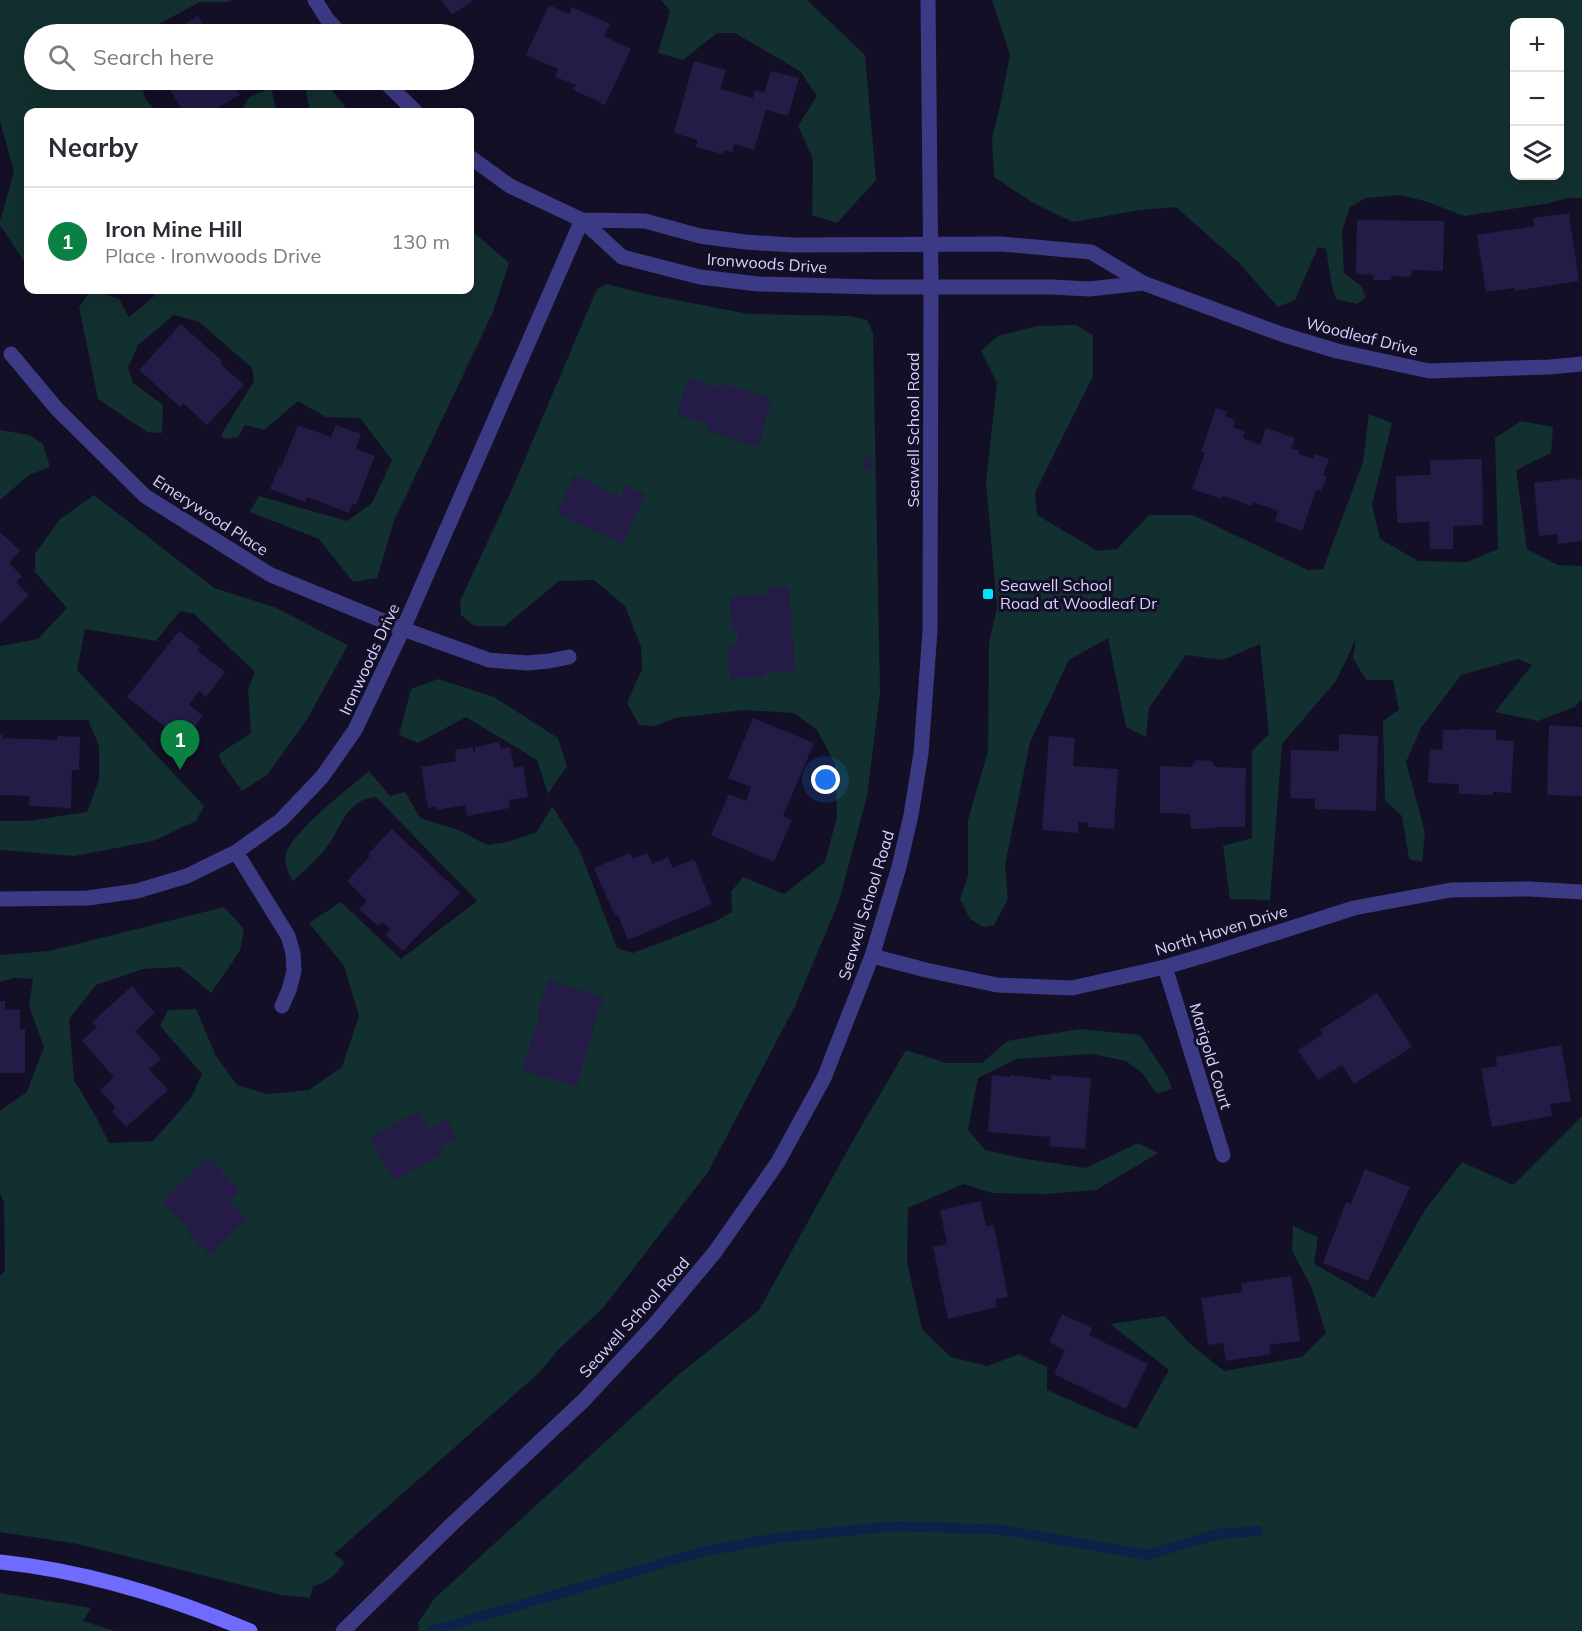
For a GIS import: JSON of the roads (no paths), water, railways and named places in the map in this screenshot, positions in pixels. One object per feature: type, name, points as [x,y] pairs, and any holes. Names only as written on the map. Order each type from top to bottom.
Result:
[{"type":"main road","points":[[0,1562],[64,1571],[108,1581],[204,1611],[250,1631]]},
{"type":"street","points":[[315,0],[332,24]]},
{"type":"street","name":"Seawell School Road","points":[[343,1631],[584,1400],[654,1325],[715,1252],[778,1162],[820,1086],[872,956],[899,867],[911,815],[921,753],[927,692],[930,631],[931,287],[928,0]]},
{"type":"street","points":[[393,90],[412,108]]},
{"type":"street","name":"Ironwoods Drive","points":[[474,160],[510,186],[582,220],[622,257],[700,277],[758,284],[931,287]]},
{"type":"street","name":"Ironwoods Drive","points":[[582,220],[645,221],[700,236],[745,242],[793,245],[931,244]]},
{"type":"street","name":"Ironwoods Drive","points":[[0,899],[88,898],[137,891],[187,876],[236,852],[281,820],[322,777],[355,730],[403,629],[582,220]]},
{"type":"street","name":"Woodleaf Drive","points":[[931,244],[1001,243],[1091,252],[1143,283],[1281,334],[1337,351],[1429,371],[1582,364]]},
{"type":"street","name":"Woodleaf Drive","points":[[931,287],[1090,289],[1143,283]]},
{"type":"street","name":"Emerywood Place","points":[[10,354],[57,410],[146,496],[271,575],[403,629],[489,660],[527,663],[549,662],[569,657]]},
{"type":"street","points":[[236,852],[288,936],[293,953],[294,972],[290,990],[282,1006]]},
{"type":"street","name":"North Haven Drive","points":[[872,956],[997,985],[1072,988],[1165,967],[1354,908],[1450,890],[1529,889],[1582,892]]},
{"type":"street","name":"Marigold Court","points":[[1165,967],[1223,1155]]},
{"type":"waterway","points":[[431,1631],[705,1551],[777,1538],[896,1526],[1004,1530],[1147,1555],[1218,1534],[1258,1531]]},
{"type":"place","name":"Seawell School Road at Woodleaf Dr","points":[[988,594]]},
{"type":"place","name":"Iron Mine Hill","points":[[180,770]]}]
